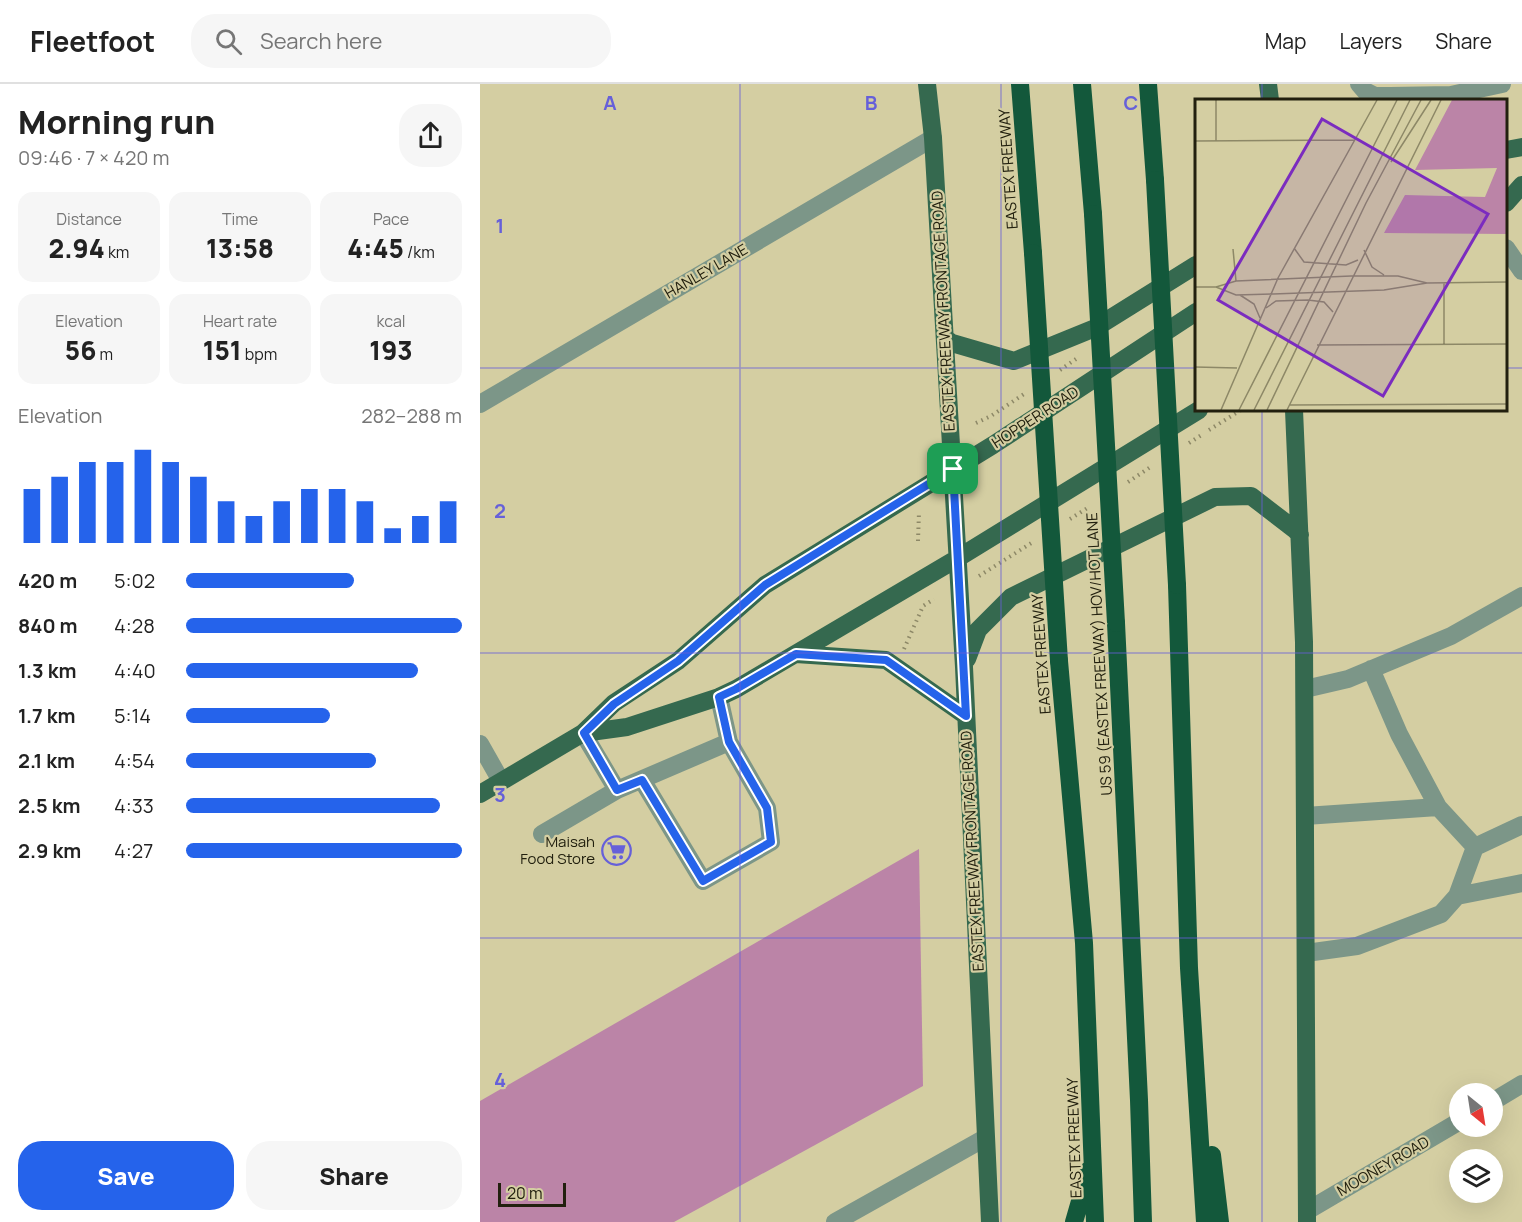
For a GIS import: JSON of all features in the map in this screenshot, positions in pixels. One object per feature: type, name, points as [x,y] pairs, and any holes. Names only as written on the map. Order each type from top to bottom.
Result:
[{"type":"highway","name":"EASTEX FREEWAY","points":[[1020,84],[1059,661],[1084,943],[1095,1222]]},
{"type":"highway","name":"US 59 (EASTEX FREEWAY) HOV/HOT LANE","points":[[1082,84],[1093,214],[1116,623],[1143,1222]]},
{"type":"highway","points":[[1148,84],[1177,585],[1189,968],[1204,1222]]},
{"type":"highway","points":[[1189,968],[1220,1222]]},
{"type":"highway","points":[[1074,1222],[1093,1154]]},
{"type":"main road","name":"EASTEX FREEWAY FRONTAGE ROAD","points":[[927,84],[933,138],[958,558],[990,1222]]},
{"type":"main road","points":[[1268,84],[1270,99]]},
{"type":"main road","points":[[1507,150],[1522,147]]},
{"type":"main road","points":[[1507,202],[1522,185]]},
{"type":"main road","points":[[945,338],[952,343],[1014,361],[1095,328],[1195,266]]},
{"type":"main road","name":"HOPPER ROAD","points":[[480,794],[584,733],[614,704],[678,661],[765,585],[993,445],[1195,313]]},
{"type":"main road","name":"HOPPER ROAD","points":[[584,733],[627,727],[719,697],[736,689],[958,558],[1197,411]]},
{"type":"main road","points":[[1294,411],[1305,689],[1307,1216]]},
{"type":"main road","points":[[964,667],[978,630],[1011,597],[1215,497],[1251,496],[1300,535]]},
{"type":"main road","points":[[796,654],[886,660],[966,716]]},
{"type":"street","points":[[1359,84],[1375,96],[1451,95],[1502,84]]},
{"type":"street","name":"HANLEY LANE","points":[[480,404],[933,138]]},
{"type":"street","points":[[1507,249],[1522,271]]},
{"type":"street","points":[[1305,689],[1348,678],[1451,636],[1522,596]]},
{"type":"street","points":[[1371,669],[1399,734],[1438,807],[1476,847]]},
{"type":"street","points":[[642,780],[703,881],[771,842],[767,808],[729,742],[719,697]]},
{"type":"street","points":[[584,733],[617,790]]},
{"type":"street","points":[[542,834],[617,790],[729,742]]},
{"type":"street","points":[[480,744],[501,781]]},
{"type":"street","points":[[1305,816],[1438,807]]},
{"type":"street","points":[[1306,953],[1357,946],[1441,914],[1457,896],[1476,847],[1522,825]]},
{"type":"street","points":[[1457,896],[1522,884]]},
{"type":"street","points":[[1503,1095],[1522,1084]]},
{"type":"street","name":"MOONEY ROAD","points":[[1307,1216],[1449,1128]]},
{"type":"street","points":[[835,1222],[985,1138]]},
{"type":"path","points":[[918,542],[919,511]]},
{"type":"path","points":[[902,654],[923,606],[934,599]]},
{"type":"shaded area","points":[[919,849],[923,1086],[674,1222],[480,1222],[480,1101]]},
{"type":"place","name":"Maisah Food Store","points":[[616,850]]},
{"type":"route","points":[[953,469],[966,716],[886,660],[796,654],[719,697],[729,742],[767,808],[771,842],[703,881],[642,780],[617,790],[584,733],[614,704],[678,661],[765,585],[953,469]]}]
